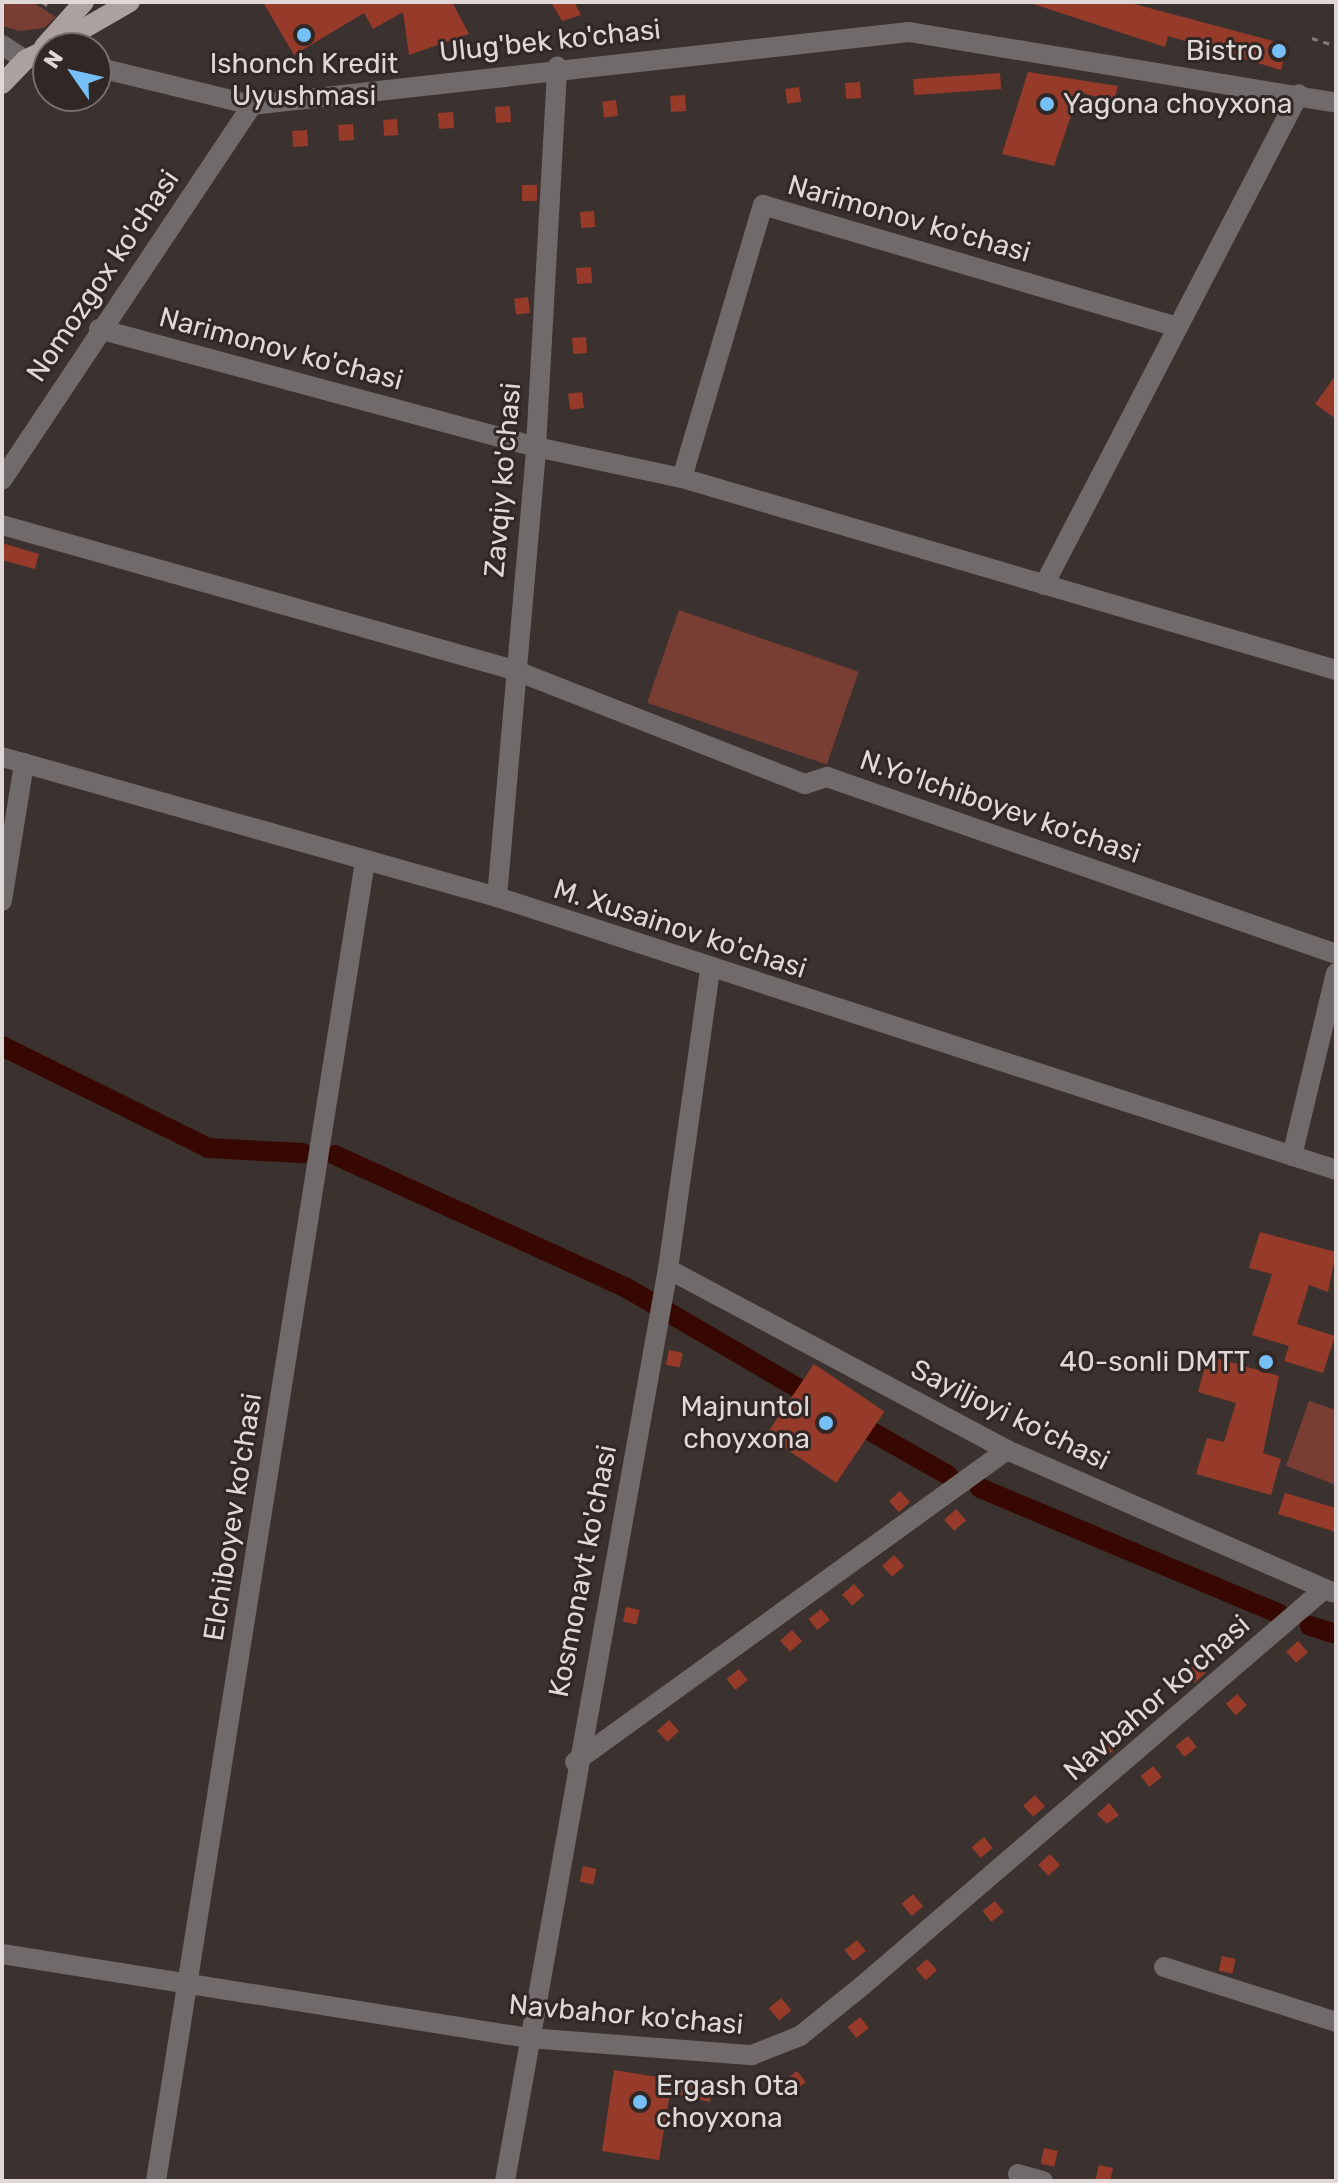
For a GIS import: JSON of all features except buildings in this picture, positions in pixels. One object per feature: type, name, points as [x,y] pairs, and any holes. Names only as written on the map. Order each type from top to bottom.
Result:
[{"type":"main road","points":[[59,32],[84,2]]},
{"type":"main road","points":[[78,32],[130,2]]},
{"type":"main road","points":[[2,84],[32,61]]},
{"type":"street","name":"Ulug'bek ko'chasi","points":[[112,71],[252,105],[557,67],[909,32],[1299,94],[1336,103]]},
{"type":"street","points":[[2,45],[32,51]]},
{"type":"street","name":"Zavqiy ko'chasi","points":[[497,897],[514,670],[536,447],[557,67]]},
{"type":"street","points":[[1044,585],[1173,326],[1299,94]]},
{"type":"street","name":"Nomozgox ko'chasi","points":[[2,480],[99,329],[252,105]]},
{"type":"street","name":"Narimonov ko'chasi","points":[[682,478],[763,205],[1173,326]]},
{"type":"street","name":"Narimonov ko'chasi","points":[[99,329],[536,447],[682,478],[1336,670]]},
{"type":"street","points":[[2,525],[514,670]]},
{"type":"street","name":"N.Yo'lchiboyev ko'chasi","points":[[514,670],[805,784],[827,777],[1336,954]]},
{"type":"street","name":"M. Xusainov ko'chasi","points":[[2,757],[497,897],[710,970],[1336,1170]]},
{"type":"street","points":[[2,901],[24,763]]},
{"type":"street","name":"Elchiboyev ko'chasi","points":[[156,2181],[365,861]]},
{"type":"street","name":"Kosmonavt ko'chasi","points":[[505,2181],[575,1762],[667,1270],[710,970]]},
{"type":"street","points":[[1292,1156],[1336,973]]},
{"type":"street","name":"Sayiljoyi ko'chasi","points":[[667,1270],[1007,1450],[1330,1591]]},
{"type":"street","points":[[575,1762],[1007,1450]]},
{"type":"street","name":"Navbahor ko'chasi","points":[[2,1954],[189,1981],[529,2038],[752,2055],[800,2036],[1330,1591]]},
{"type":"street","points":[[1164,1967],[1336,2022]]},
{"type":"street","points":[[1018,2174],[1043,2181]]},
{"type":"path","points":[[1312,38],[1336,46]]},
{"type":"shaded area","points":[[2,2],[32,2],[56,17],[44,28],[20,31],[2,26]]},
{"type":"shaded area","points":[[679,610],[859,672],[827,765],[647,703]]},
{"type":"shaded area","points":[[1309,1401],[1336,1410],[1336,1485],[1286,1466]]},
{"type":"waterway","points":[[2,1046],[208,1148],[303,1153]]},
{"type":"waterway","points":[[335,1155],[625,1287],[820,1401]]},
{"type":"waterway","points":[[851,1420],[948,1475]]},
{"type":"waterway","points":[[980,1488],[1280,1614]]},
{"type":"waterway","points":[[1310,1626],[1336,1634]]},
{"type":"place","name":"Ishonch Kredit Uyushmasi","points":[[304,35]]},
{"type":"place","name":"Bistro","points":[[1279,51]]},
{"type":"place","name":"Yagona choyxona","points":[[1047,104]]},
{"type":"place","name":"40-sonli DMTT","points":[[1266,1362]]},
{"type":"place","name":"Majnuntol choyxona","points":[[826,1423]]},
{"type":"place","name":"Ergash Ota choyxona","points":[[640,2102]]}]
